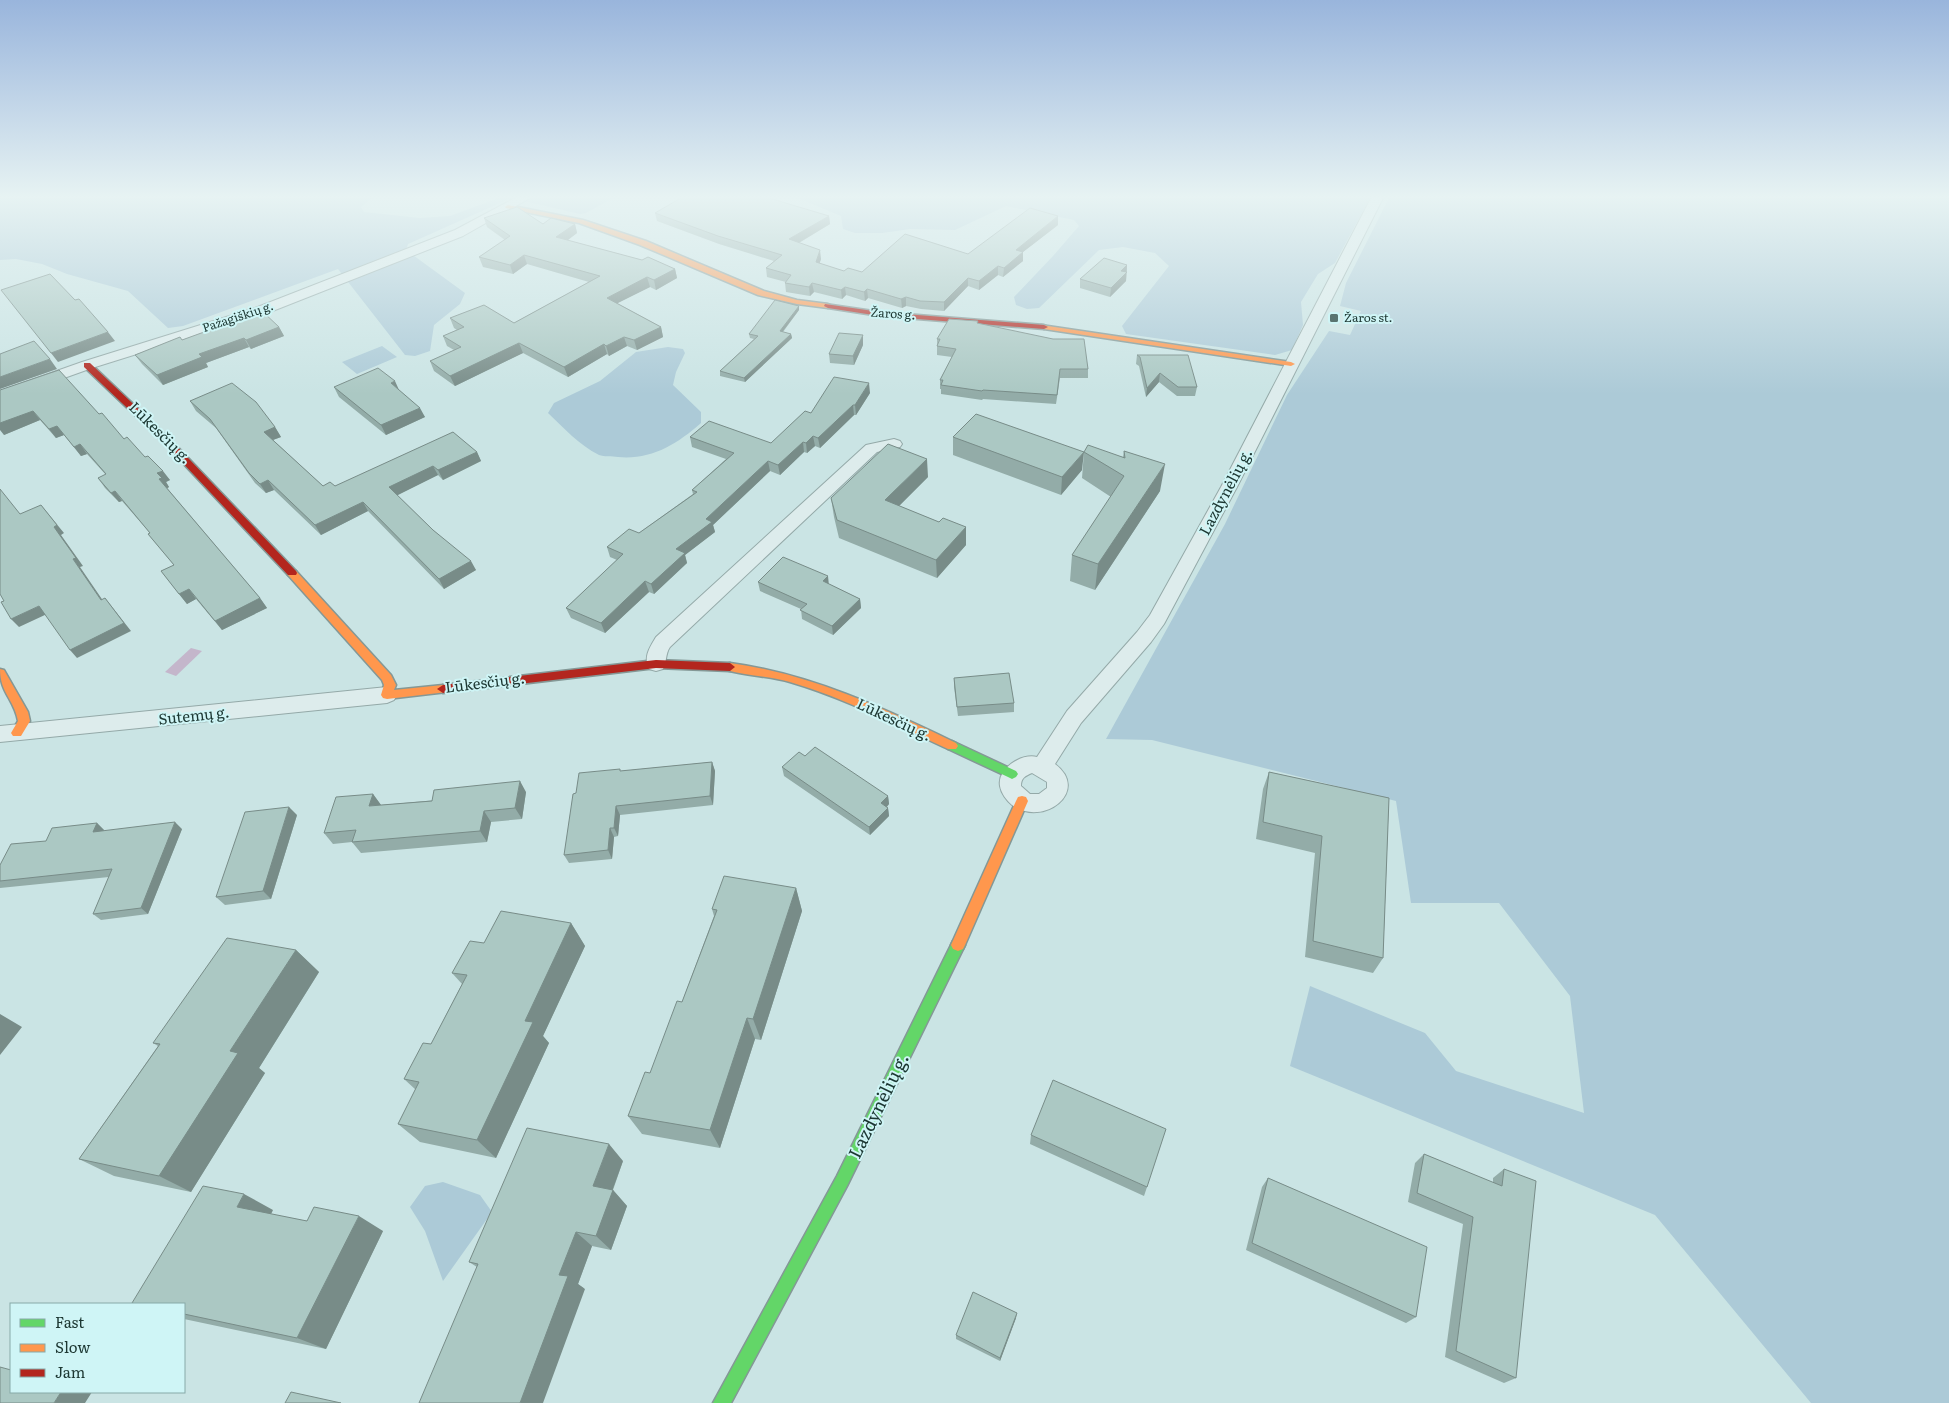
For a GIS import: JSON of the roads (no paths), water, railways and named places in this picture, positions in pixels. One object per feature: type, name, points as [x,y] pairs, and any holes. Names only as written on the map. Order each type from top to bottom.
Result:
[{"type":"street","name":"Pažagiškių g.","points":[[0,396],[88,365],[260,311],[381,263]]},
{"type":"street","name":"Žaros g.","points":[[689,263],[761,293],[797,302],[872,313],[1054,328],[1292,364]]},
{"type":"street","name":"Lazdynėlių g.","points":[[1044,766],[1074,717],[1092,694],[1138,644],[1157,619],[1229,487],[1343,263]]},
{"type":"street","name":"Lūkesčių g.","points":[[88,365],[133,406],[243,518],[387,678],[390,685],[387,694],[656,664],[708,665],[755,669],[798,680],[848,698],[1012,774]]},
{"type":"street","points":[[656,664],[657,651],[663,642],[864,455],[872,448],[894,444]]},
{"type":"street","points":[[0,673],[22,712],[24,721],[9,734]]},
{"type":"street","name":"Sutemų g.","points":[[9,734],[387,694]]},
{"type":"street","points":[[1031,764],[1044,766],[1053,772],[1058,780],[1057,790],[1052,798],[1043,803],[1032,804],[1022,801],[1013,794],[1009,784],[1012,774],[1020,767],[1031,764]]},
{"type":"street","name":"Lazdynėlių g.","points":[[722,1403],[812,1241],[960,942],[1022,801]]},
{"type":"place","name":"Žaros st.","points":[[1334,318]]}]
